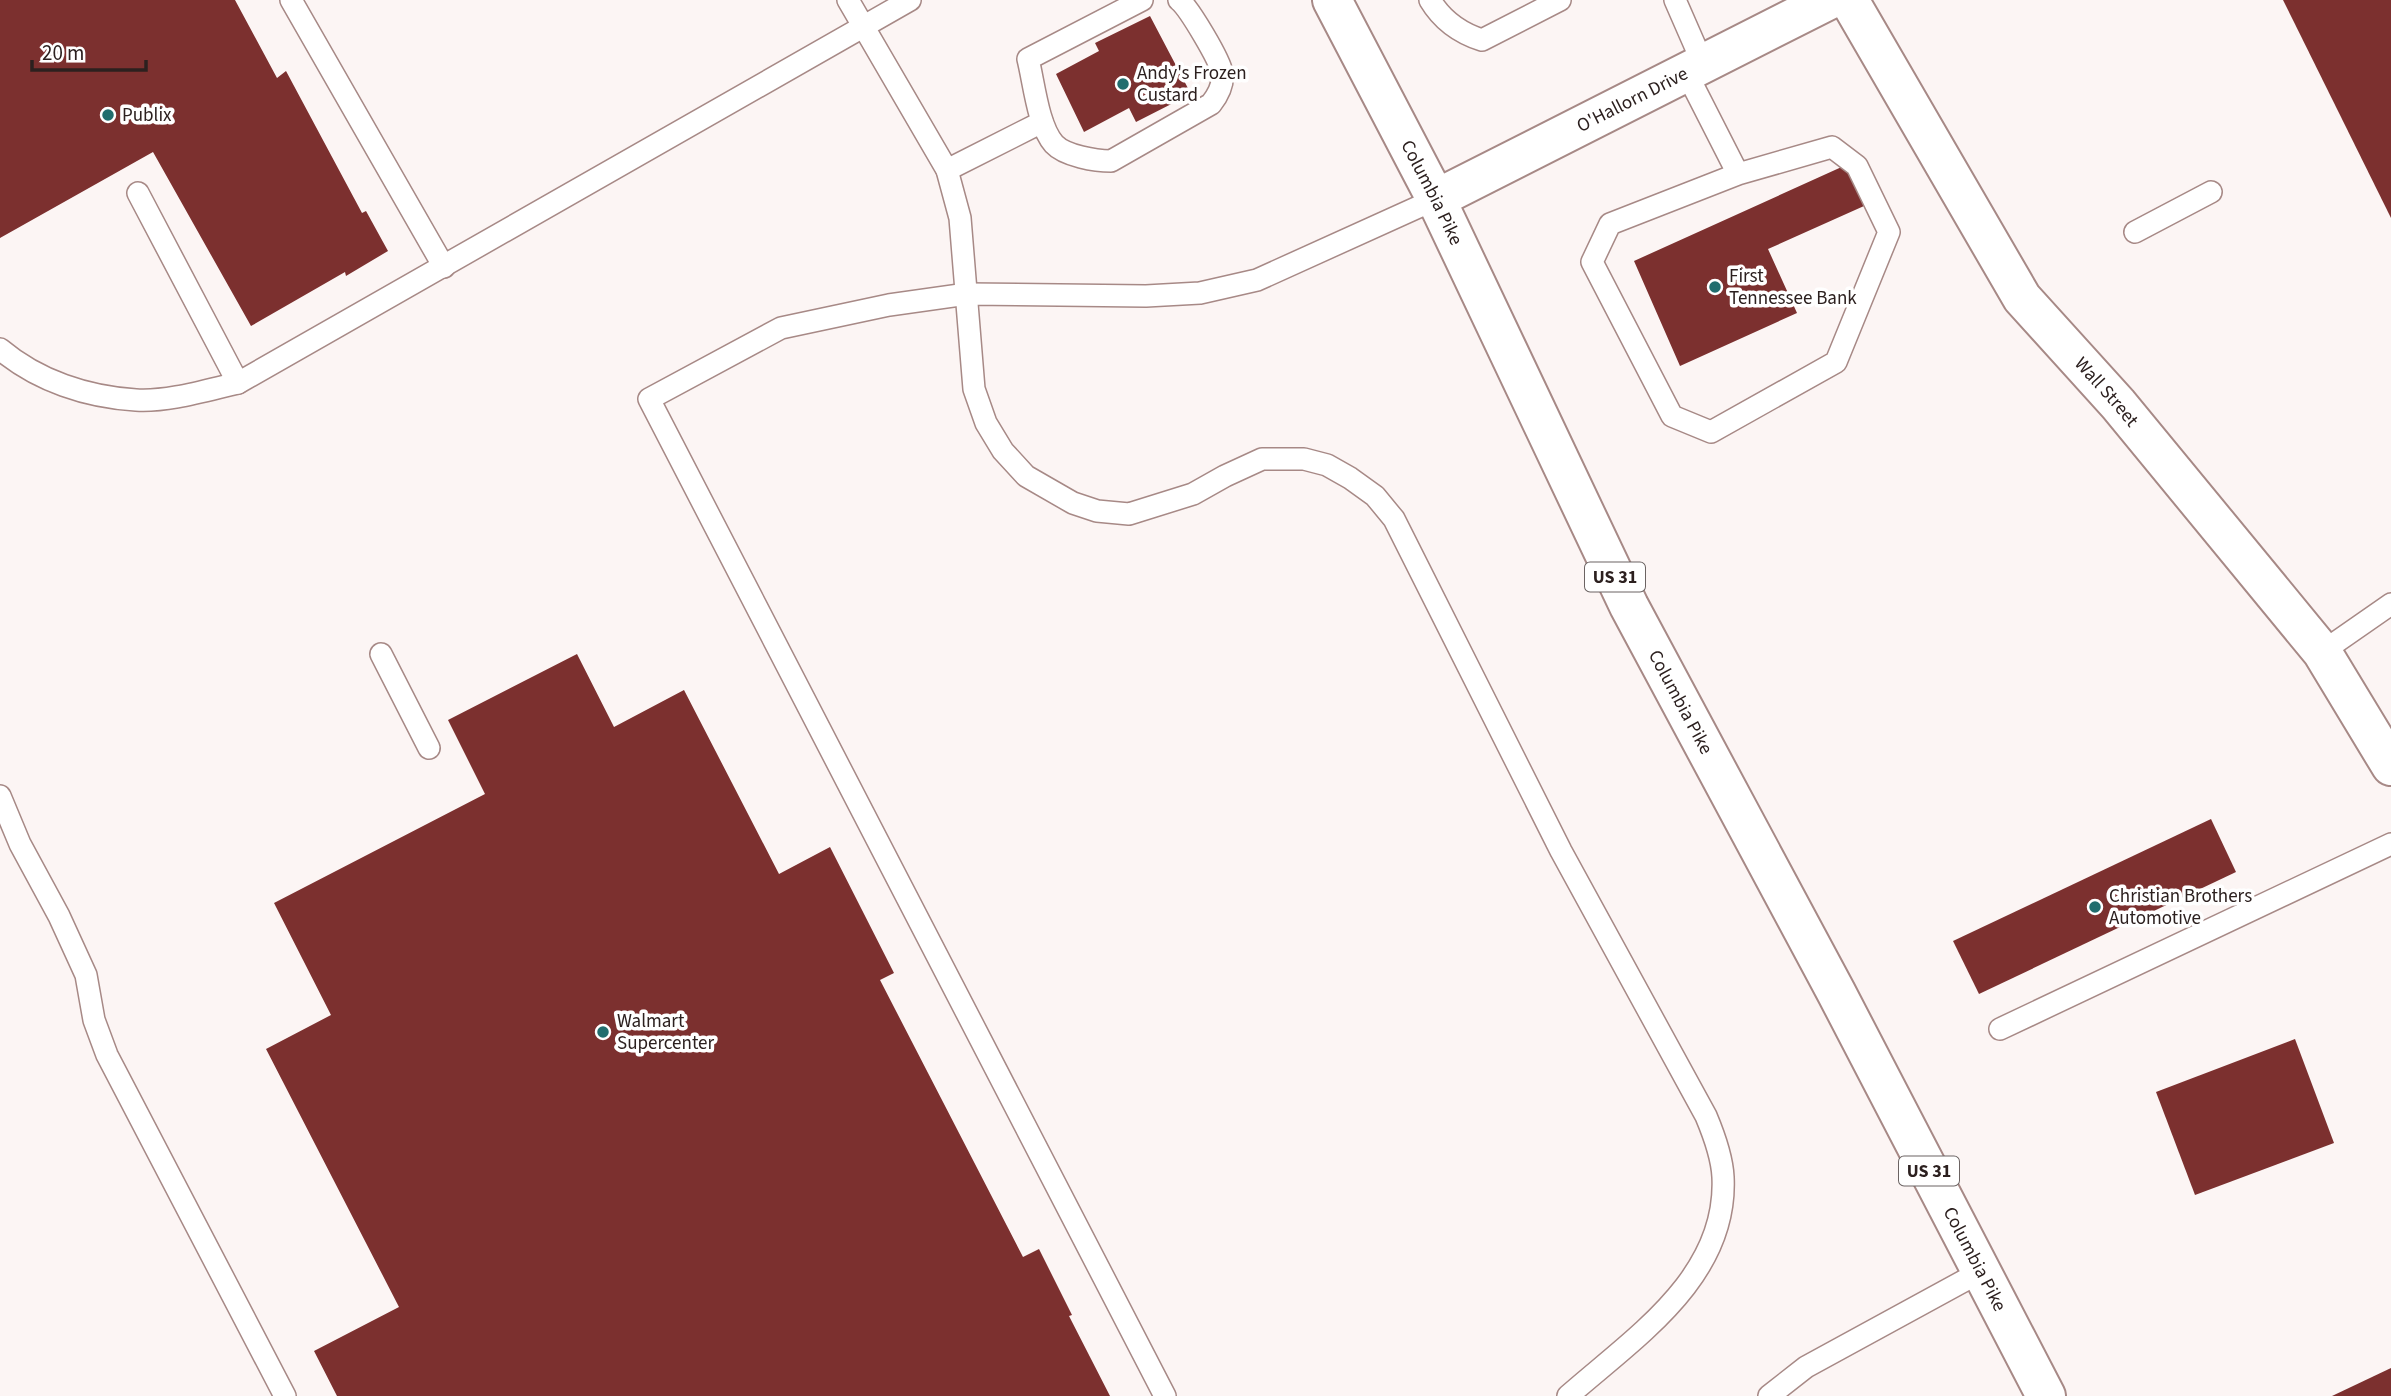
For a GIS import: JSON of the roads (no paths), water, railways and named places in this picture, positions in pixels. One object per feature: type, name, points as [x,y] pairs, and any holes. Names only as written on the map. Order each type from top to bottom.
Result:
[{"type":"main road","name":"Columbia Pike","points":[[1332,0],[1436,199],[1629,606],[1836,992],[2046,1396]]},
{"type":"main road","name":"O'Hallorn Drive","points":[[1436,199],[1829,0]]},
{"type":"main road","name":"Wall Street","points":[[1849,0],[2022,298],[2118,404],[2322,652],[2391,766]]},
{"type":"lane","points":[[291,0],[444,267]]},
{"type":"lane","points":[[848,0],[947,170],[960,218],[974,389],[986,423],[1003,451],[1026,476],[1049,492],[1097,511],[1129,514],[1193,494],[1262,459],[1304,459],[1327,466],[1375,496],[1394,519],[1561,851],[1706,1116],[1717,1145],[1723,1175],[1723,1209],[1713,1242],[1692,1279],[1669,1307],[1568,1396]]},
{"type":"lane","points":[[0,349],[51,382],[92,393],[138,400],[191,394],[238,383],[910,0]]},
{"type":"lane","points":[[1142,0],[1028,59],[1042,122],[1055,145],[1095,161],[1111,161],[1210,104],[1220,91],[1222,71],[1189,11],[1179,0]]},
{"type":"lane","points":[[1430,0],[1443,19],[1468,36],[1482,40],[1560,0]]},
{"type":"lane","points":[[1675,0],[1695,68],[1738,174]]},
{"type":"lane","points":[[947,170],[1042,122]]},
{"type":"lane","points":[[1832,147],[1857,166],[1889,232],[1836,362],[1711,432],[1672,416],[1592,262],[1611,224],[1738,174],[1832,147]]},
{"type":"lane","points":[[2134,232],[2211,192]]},
{"type":"lane","points":[[138,193],[238,383]]},
{"type":"lane","points":[[1166,1396],[649,399],[781,328],[889,305],[967,294],[1146,296],[1200,293],[1258,280],[1436,199]]},
{"type":"lane","points":[[2322,652],[2391,604]]},
{"type":"lane","points":[[382,654],[429,748]]},
{"type":"lane","points":[[0,796],[20,844],[59,916],[86,975],[94,1020],[107,1055],[285,1396]]},
{"type":"lane","points":[[2000,1029],[2391,844]]},
{"type":"lane","points":[[1769,1396],[1806,1367],[1982,1271]]},
{"type":"place","name":"Andy's Frozen Custard","points":[[1123,84]]},
{"type":"place","name":"Publix","points":[[108,115]]},
{"type":"place","name":"First Tennessee Bank","points":[[1715,287]]},
{"type":"place","name":"Christian Brothers Automotive","points":[[2095,907]]},
{"type":"place","name":"Walmart Supercenter","points":[[603,1032]]}]
